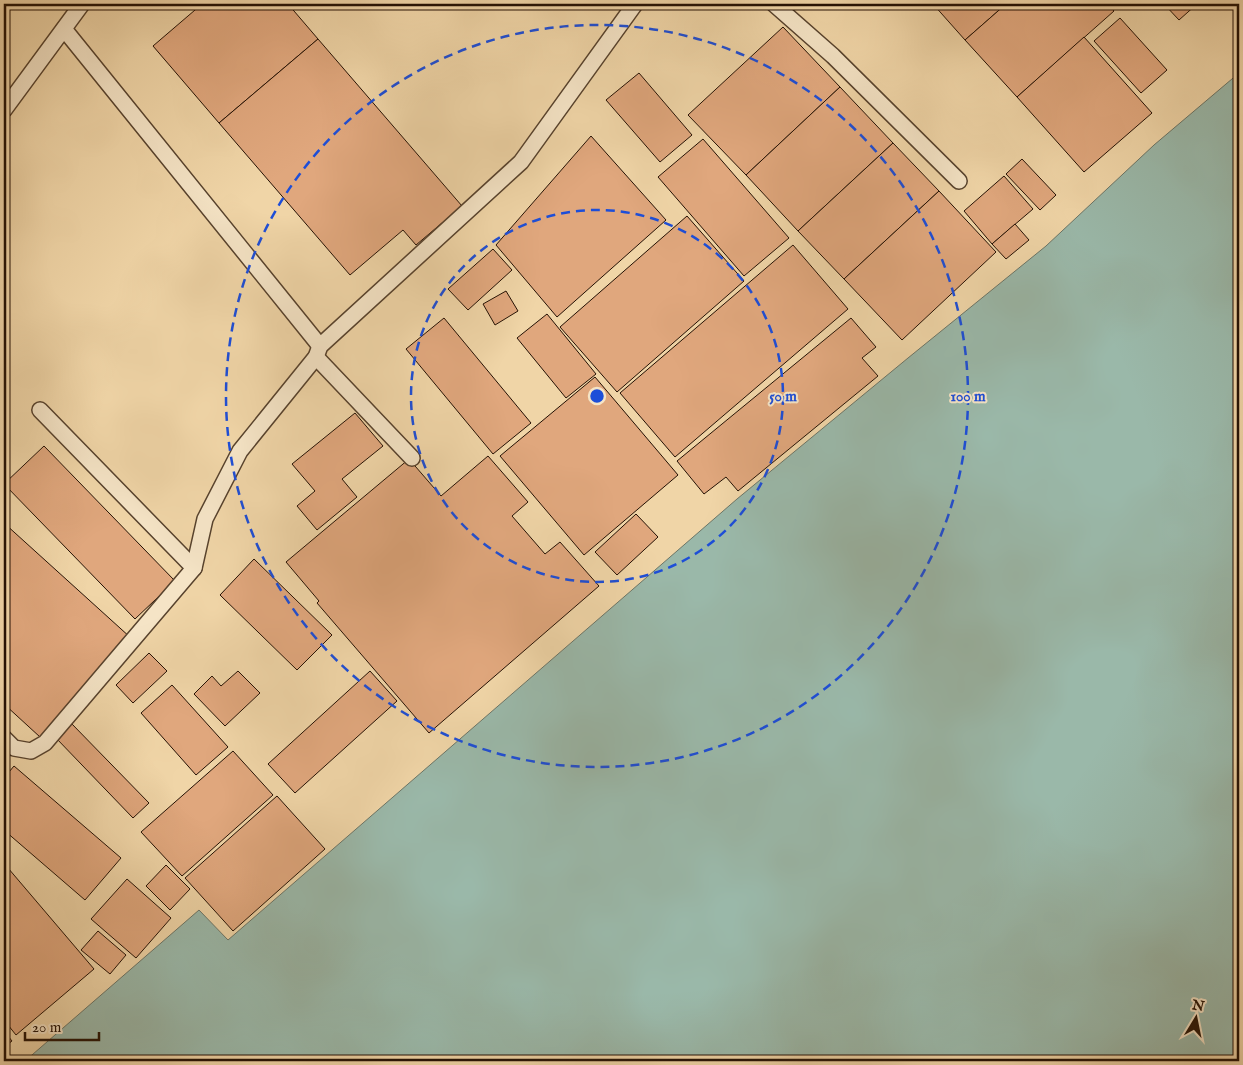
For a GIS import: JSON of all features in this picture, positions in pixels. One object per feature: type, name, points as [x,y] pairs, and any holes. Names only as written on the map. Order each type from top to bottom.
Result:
[{"type":"lane","points":[[4,110],[82,4]]},
{"type":"lane","points":[[4,738],[14,748],[31,751],[45,743],[194,568],[204,519],[240,451],[318,352],[522,162],[634,4]]},
{"type":"lane","points":[[774,4],[833,56],[959,181]]},
{"type":"lane","points":[[64,29],[318,352],[412,458]]},
{"type":"lane","points":[[40,410],[194,568]]},
{"type":"shaded area","points":[[1239,73],[1239,1061],[25,1061],[199,910],[228,940],[737,499],[1046,246],[1154,145]]},
{"type":"building","points":[[202,4],[288,4],[318,39],[219,123],[153,46]]},
{"type":"building","points":[[933,4],[1006,4],[965,40]]},
{"type":"building","points":[[1006,4],[1108,4],[1114,11],[1017,97],[965,40]]},
{"type":"building","points":[[1164,4],[1197,4],[1179,20]]},
{"type":"building","points":[[1120,18],[1167,70],[1141,93],[1094,41]]},
{"type":"building","points":[[783,27],[840,87],[746,175],[688,115]]},
{"type":"building","points":[[1084,37],[1152,113],[1084,172],[1017,97]]},
{"type":"building","points":[[318,39],[462,206],[416,245],[403,230],[350,275],[219,123]]},
{"type":"building","points":[[639,73],[692,135],[660,162],[606,100]]},
{"type":"building","points":[[840,87],[893,143],[798,231],[746,175]]},
{"type":"building","points":[[591,136],[666,220],[557,317],[496,245]]},
{"type":"building","points":[[703,139],[789,238],[744,276],[658,177]]},
{"type":"building","points":[[893,143],[939,191],[844,279],[798,231]]},
{"type":"building","points":[[1022,159],[1056,195],[1040,210],[1006,174]]},
{"type":"building","points":[[1004,176],[1033,209],[992,244],[964,211]]},
{"type":"building","points":[[939,191],[996,252],[902,340],[844,279]]},
{"type":"building","points":[[687,216],[744,281],[617,392],[560,327]]},
{"type":"building","points":[[1015,224],[1029,240],[1006,259],[992,244]]},
{"type":"building","points":[[793,245],[848,309],[675,457],[620,393]]},
{"type":"building","points":[[493,249],[512,270],[468,310],[448,289]]},
{"type":"building","points":[[506,291],[518,311],[495,325],[483,304]]},
{"type":"building","points":[[547,314],[596,374],[566,398],[517,338]]},
{"type":"building","points":[[444,318],[531,423],[493,454],[406,349]]},
{"type":"building","points":[[851,318],[876,347],[862,358],[878,376],[738,491],[726,477],[704,494],[677,461]]},
{"type":"building","points":[[595,377],[678,475],[584,555],[500,456]]},
{"type":"building","points":[[355,413],[383,446],[342,479],[357,497],[317,530],[297,506],[315,491],[292,464]]},
{"type":"building","points":[[44,446],[175,581],[135,619],[4,484]]},
{"type":"building","points":[[488,456],[528,502],[512,516],[545,554],[560,542],[599,586],[429,733],[317,603],[319,601],[286,562],[409,459],[441,496]]},
{"type":"building","points":[[636,514],[658,537],[617,575],[595,552]]},
{"type":"building","points":[[4,523],[131,638],[40,737],[4,704]]},
{"type":"building","points":[[254,559],[332,635],[297,670],[220,595]]},
{"type":"building","points":[[149,653],[167,671],[133,703],[116,685]]},
{"type":"building","points":[[238,671],[260,693],[225,726],[194,694],[212,676],[221,686]]},
{"type":"building","points":[[370,671],[397,701],[295,793],[268,764]]},
{"type":"building","points":[[172,685],[228,747],[196,775],[141,713]]},
{"type":"building","points":[[71,723],[149,803],[133,818],[56,738]]},
{"type":"building","points":[[233,751],[273,795],[182,876],[141,832]]},
{"type":"building","points":[[14,766],[121,858],[85,900],[4,832],[4,778]]},
{"type":"building","points":[[277,796],[325,849],[233,931],[185,878]]},
{"type":"building","points":[[166,865],[190,889],[170,910],[146,886]]},
{"type":"building","points":[[8,868],[94,969],[16,1035],[4,1020],[4,871]]},
{"type":"building","points":[[127,879],[171,918],[136,958],[91,919]]},
{"type":"building","points":[[98,931],[126,955],[110,974],[81,950]]},
{"type":"building","points":[[4,1031],[12,1041],[4,1047]]}]
